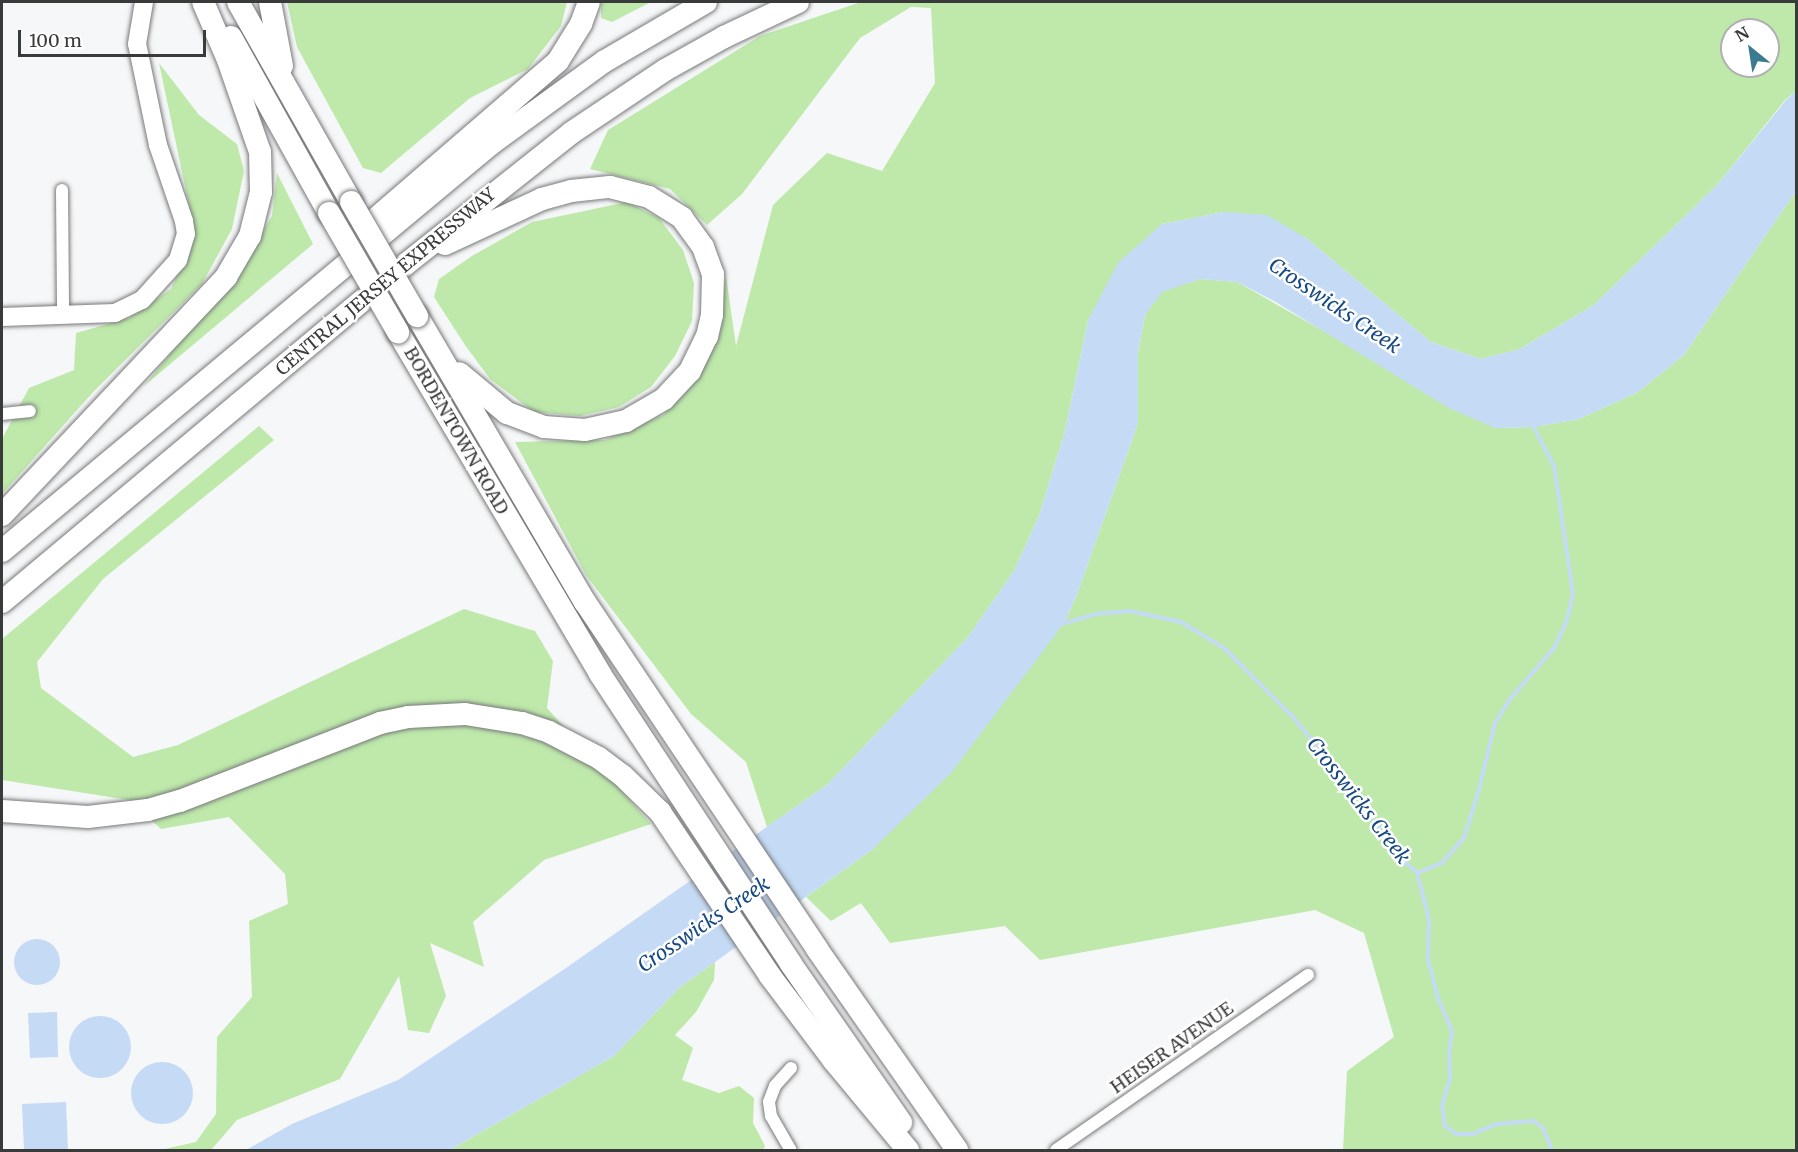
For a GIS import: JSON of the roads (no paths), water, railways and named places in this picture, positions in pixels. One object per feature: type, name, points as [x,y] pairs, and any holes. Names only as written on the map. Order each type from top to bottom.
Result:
[{"type":"highway","name":"BORDENTOWN ROAD","points":[[205,2],[235,44],[329,213],[594,665],[791,964],[921,1150]]},
{"type":"highway","points":[[2,515],[226,277],[250,236],[261,192],[260,152],[205,2]]},
{"type":"highway","name":"BORDENTOWN ROAD","points":[[238,2],[351,202],[585,602],[817,949],[957,1150]]},
{"type":"highway","points":[[270,2],[277,48],[289,91]]},
{"type":"highway","points":[[95,473],[389,206],[544,75],[570,45],[589,2]]},
{"type":"highway","points":[[2,551],[528,114],[605,61],[706,2]]},
{"type":"highway","name":"CENTRAL JERSEY EXPRESSWAY","points":[[2,602],[517,174],[627,94],[724,37],[798,2]]},
{"type":"highway","points":[[406,264],[493,220],[542,199],[571,191],[610,187],[631,190],[666,206],[693,232],[710,263],[714,296],[712,315],[699,354],[690,371],[670,392],[646,411],[626,421],[606,427],[565,430],[525,421],[507,412],[482,394],[443,358]]},
{"type":"highway","points":[[2,811],[88,817],[148,810],[180,801],[380,723],[408,717],[465,714],[522,723],[575,744],[599,758],[644,795],[666,821],[770,976],[834,1061],[908,1150]]},
{"type":"street","points":[[2,317],[101,314],[131,307],[151,292],[178,260],[186,234],[184,220],[158,146],[137,44],[144,2]]},
{"type":"street","points":[[62,190],[63,315]]},
{"type":"street","points":[[2,414],[30,411]]},
{"type":"street","name":"HEISER AVENUE","points":[[1056,1150],[1308,975]]},
{"type":"street","points":[[790,1148],[771,1116],[769,1102],[775,1086],[791,1068]]},
{"type":"water","points":[[1796,91],[1796,191],[1684,355],[1638,392],[1579,419],[1534,427],[1495,428],[1449,408],[1274,301],[1237,282],[1200,279],[1162,292],[1145,315],[1138,353],[1138,423],[1076,597],[1064,623],[951,773],[873,849],[680,987],[614,1056],[450,1150],[246,1150],[292,1124],[398,1080],[566,968],[828,784],[968,637],[1014,571],[1039,516],[1065,431],[1088,320],[1118,263],[1162,224],[1224,212],[1267,215],[1306,238],[1431,342],[1481,359],[1520,349],[1594,305],[1718,184],[1786,100]]},
{"type":"water","points":[[42,939],[54,945],[59,953],[59,971],[54,979],[46,984],[32,985],[20,979],[15,971],[14,957],[20,945],[28,940]]},
{"type":"water","points":[[57,1012],[58,1057],[30,1058],[28,1013]]},
{"type":"water","points":[[100,1016],[122,1025],[131,1047],[122,1069],[100,1078],[78,1069],[69,1047],[78,1025]]},
{"type":"water","points":[[162,1062],[184,1071],[193,1093],[184,1115],[162,1124],[140,1115],[131,1093],[140,1071]]},
{"type":"water","points":[[66,1102],[68,1150],[24,1150],[22,1104]]},
{"type":"waterway","name":"Crosswicks Creek","points":[[1417,873],[1442,863],[1464,838],[1478,793],[1495,723],[1510,699],[1554,648],[1567,620],[1573,594],[1554,466],[1532,424]]},
{"type":"waterway","name":"Crosswicks Creek","points":[[1061,624],[1095,614],[1130,611],[1181,622],[1224,648],[1294,718],[1362,803],[1395,853],[1417,873]]},
{"type":"waterway","points":[[1417,873],[1429,919],[1428,959],[1437,996],[1452,1031],[1449,1056],[1450,1079],[1442,1105],[1445,1126],[1456,1134],[1473,1134],[1497,1124],[1534,1121],[1543,1128],[1552,1150]]}]
